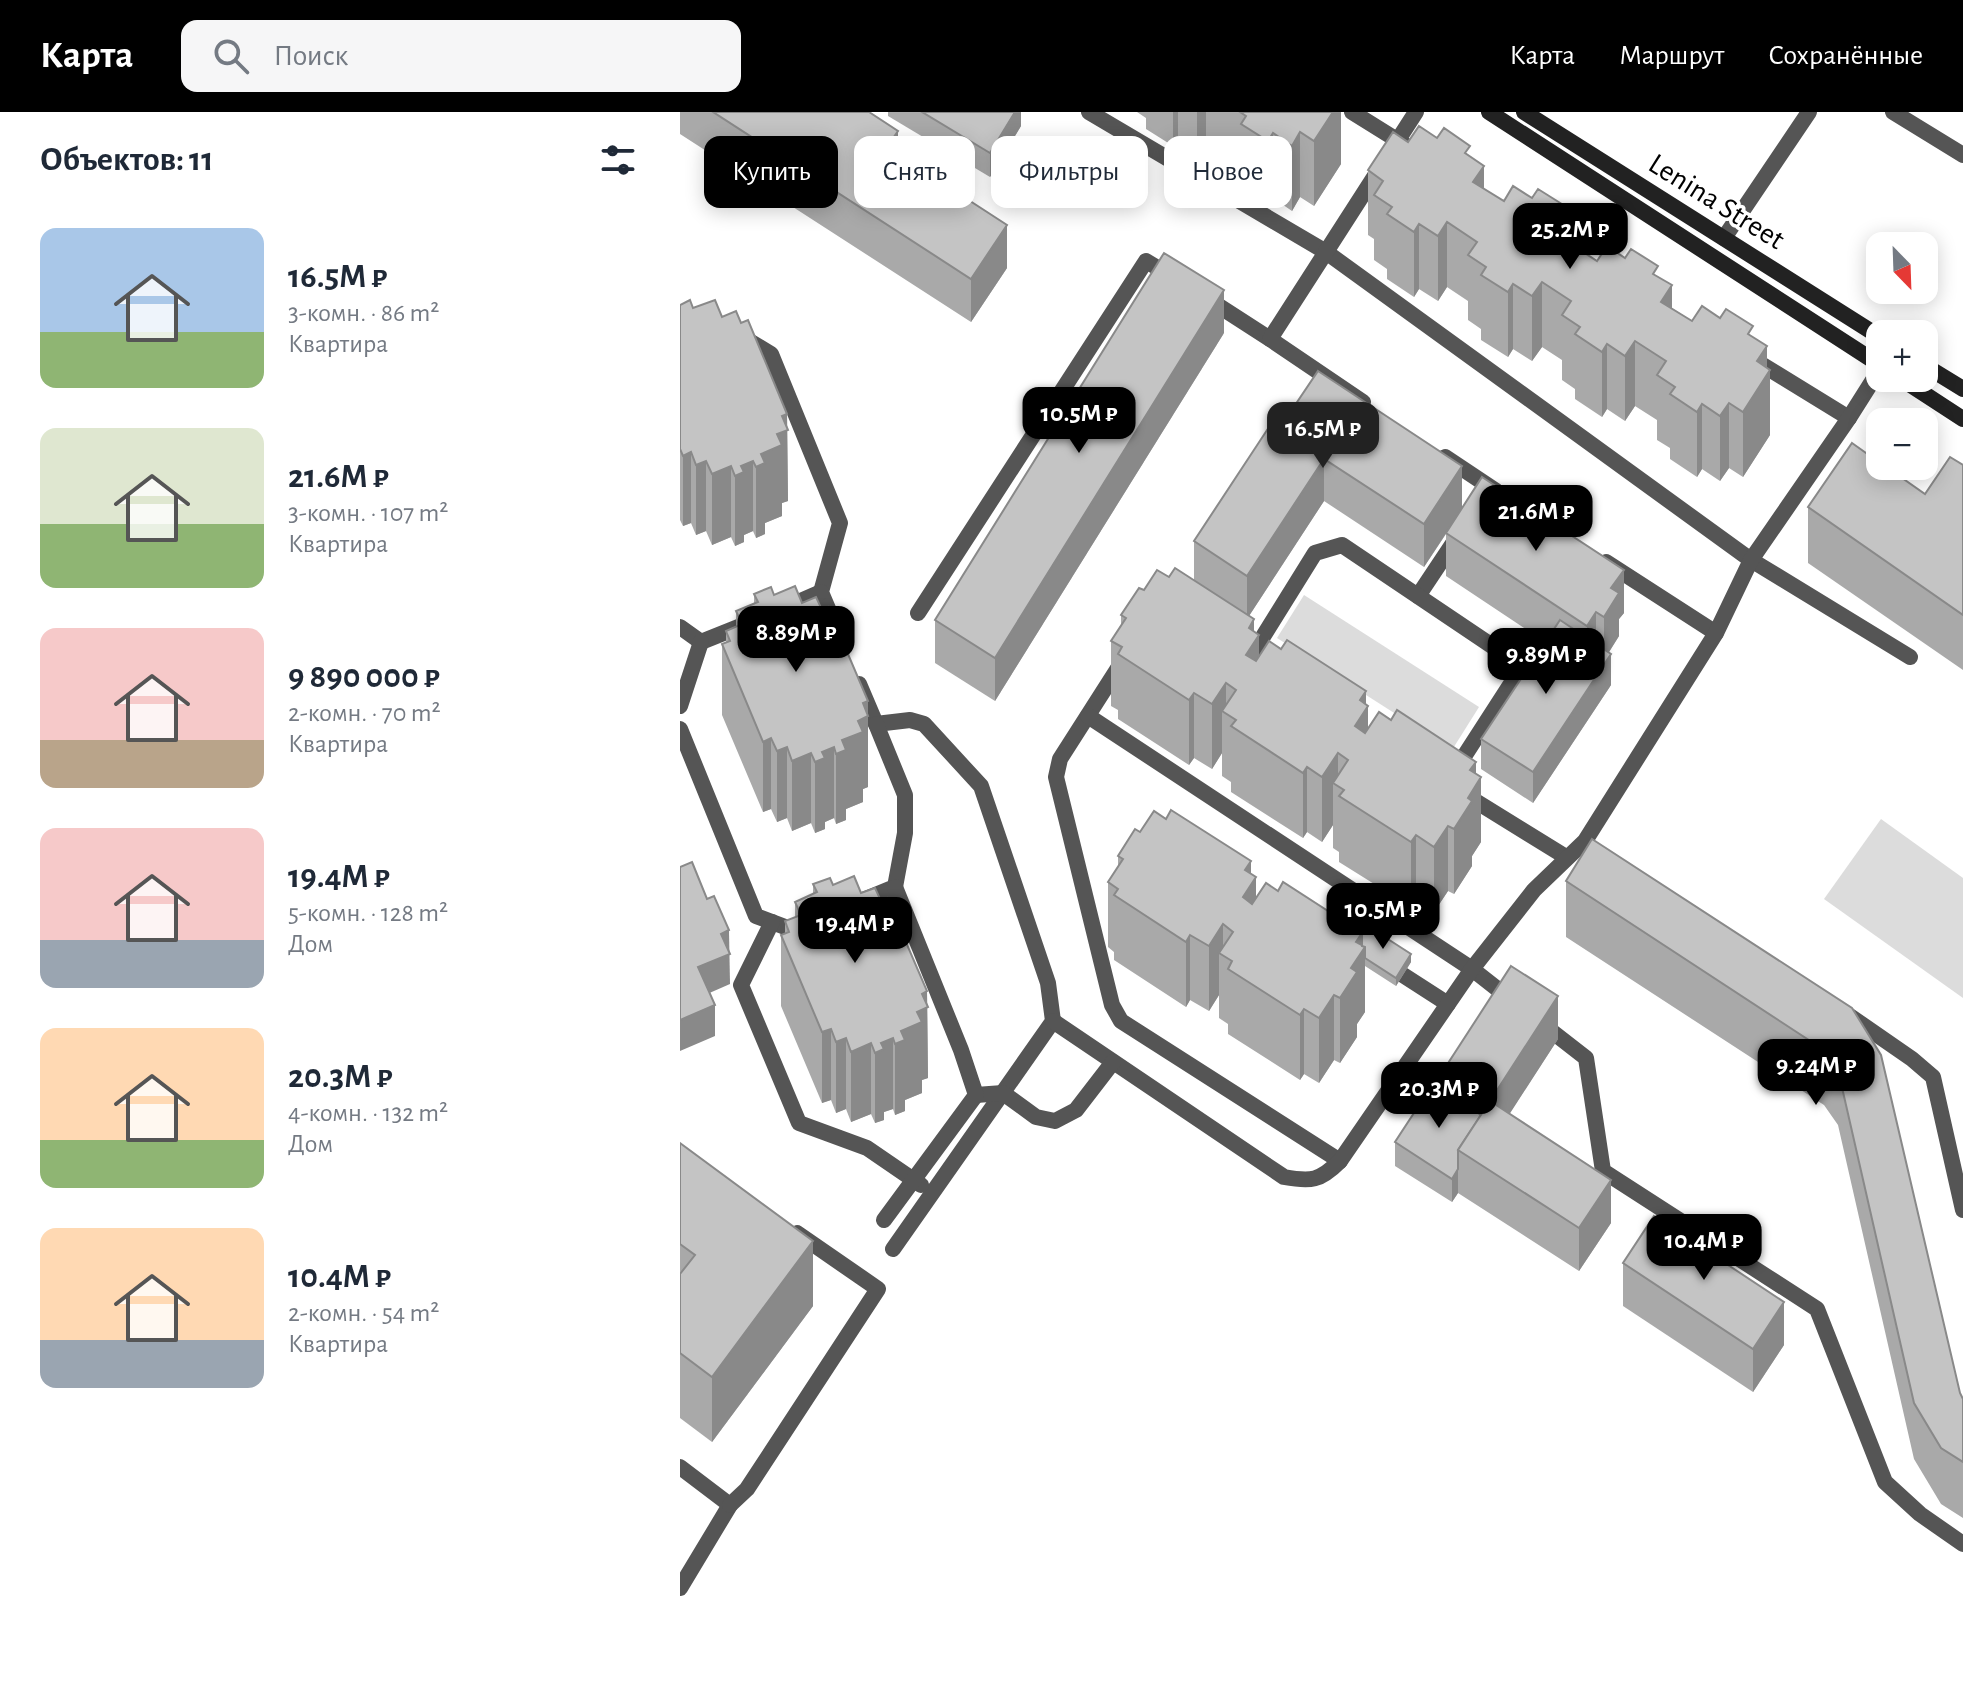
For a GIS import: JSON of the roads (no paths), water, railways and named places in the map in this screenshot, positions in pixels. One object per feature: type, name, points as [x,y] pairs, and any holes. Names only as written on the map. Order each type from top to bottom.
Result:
[{"type":"street","points":[[1489,112],[1866,358]]},
{"type":"street","name":"Lenina Street","points":[[1524,112],[1866,328]]},
{"type":"street","points":[[1938,374],[1963,389]]},
{"type":"street","points":[[1922,392],[1963,419]]},
{"type":"lane","points":[[1089,112],[1326,252],[1751,560],[1910,657]]},
{"type":"lane","points":[[1352,112],[1423,157]]},
{"type":"lane","points":[[1270,339],[1416,112]]},
{"type":"lane","points":[[1724,238],[1809,112]]},
{"type":"lane","points":[[1893,112],[1963,155]]},
{"type":"lane","points":[[918,613],[1146,261],[1382,414]]},
{"type":"lane","points":[[726,336],[740,335],[771,354],[840,523],[821,592],[840,636]]},
{"type":"lane","points":[[1729,344],[1849,418]]},
{"type":"lane","points":[[1053,1021],[1284,1177],[1304,1180],[1326,1175],[1340,1161],[1472,969],[1534,890],[1566,857],[1591,845],[1716,633],[1751,560],[1866,390]]},
{"type":"lane","points":[[1430,447],[1492,495]]},
{"type":"lane","points":[[1418,596],[1466,524]]},
{"type":"lane","points":[[1251,656],[1315,553],[1342,545],[1507,656],[1514,679],[1440,779],[1566,857]]},
{"type":"lane","points":[[1596,556],[1716,633]]},
{"type":"lane","points":[[680,706],[701,642],[821,592]]},
{"type":"lane","points":[[680,627],[701,642]]},
{"type":"lane","points":[[1129,650],[1060,759],[1056,777],[1112,1005],[1121,1021],[1340,1161]]},
{"type":"lane","points":[[852,666],[905,795],[905,833],[895,887],[976,1095]]},
{"type":"lane","points":[[1088,716],[1472,969],[1586,1058],[1603,1171],[1817,1309],[1885,1482],[1920,1514],[1963,1544]]},
{"type":"lane","points":[[876,724],[910,720],[924,724],[981,786],[1048,983],[1053,1021],[893,1249]]},
{"type":"lane","points":[[680,729],[756,916],[793,930],[822,918]]},
{"type":"lane","points":[[851,905],[895,887]]},
{"type":"lane","points":[[772,922],[741,985],[799,1123],[867,1148],[932,1193]]},
{"type":"lane","points":[[1403,975],[1448,1004]]},
{"type":"lane","points":[[1828,1001],[1933,1077],[1963,1210]]},
{"type":"lane","points":[[884,1220],[976,1095],[1003,1093],[1036,1117],[1055,1121],[1076,1110],[1113,1062]]},
{"type":"lane","points":[[680,1588],[730,1505],[747,1489],[878,1289],[785,1226]]},
{"type":"lane","points":[[680,1467],[730,1505]]}]
